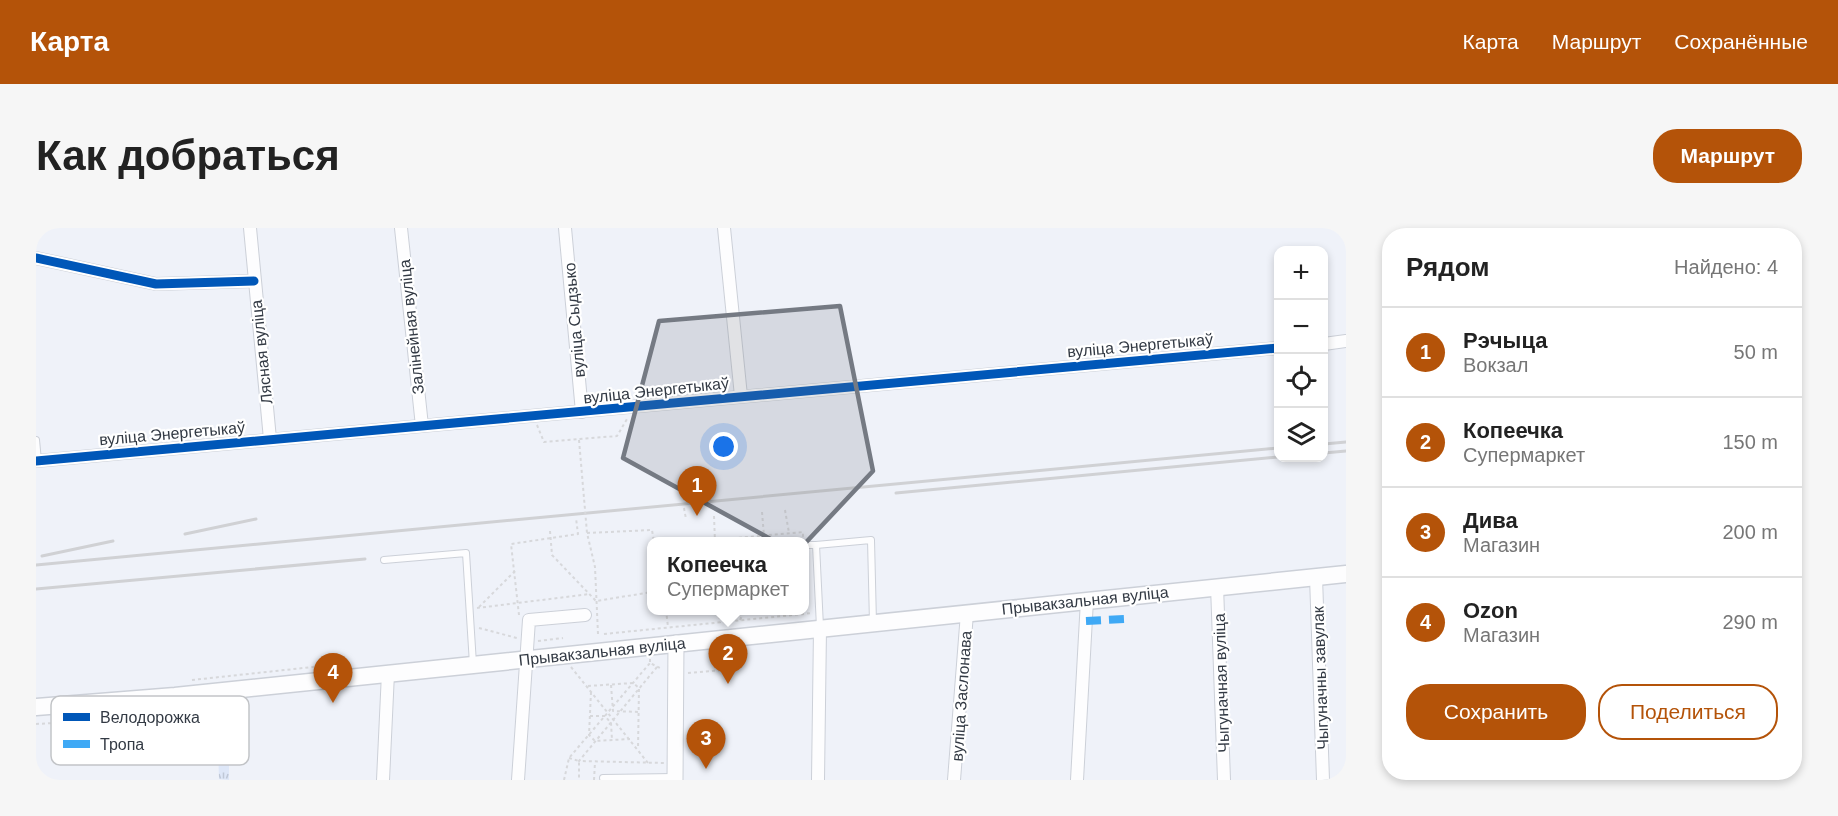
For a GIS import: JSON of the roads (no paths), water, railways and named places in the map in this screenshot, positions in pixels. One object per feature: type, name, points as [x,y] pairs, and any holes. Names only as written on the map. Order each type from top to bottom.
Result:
[{"type":"main road","name":"Прывакзальная вуліца","points":[[153,696],[473,664],[520,652],[676,643],[819,621],[873,623],[1346,574]]},
{"type":"main road","name":"Прывакзальная вуліца","points":[[36,707],[51,706]]},
{"type":"street","name":"Лясная вуліца","points":[[250,228],[270,439]]},
{"type":"street","name":"Залінейная вуліца","points":[[401,228],[422,426]]},
{"type":"street","name":"вуліца Сыдзько","points":[[565,228],[582,412]]},
{"type":"street","points":[[724,228],[741,396]]},
{"type":"street","points":[[36,258],[156,284],[254,281]]},
{"type":"street","points":[[1328,343],[1346,341]]},
{"type":"street","name":"вуліца Энергетыкаў","points":[[37,461],[1274,348]]},
{"type":"street","name":"Чыгуначны завулак","points":[[1316,576],[1323,780]]},
{"type":"street","name":"Чыгуначная вуліца","points":[[1217,586],[1224,780]]},
{"type":"street","points":[[1077,780],[1087,600]]},
{"type":"street","name":"вуліца Заслонава","points":[[954,780],[967,613]]},
{"type":"street","points":[[518,780],[520,652],[529,620],[585,615]]},
{"type":"street","points":[[818,780],[819,621]]},
{"type":"street","points":[[672,778],[676,643]]},
{"type":"street","points":[[383,780],[388,674]]},
{"type":"lane","points":[[36,440],[37,461]]},
{"type":"lane","points":[[809,543],[871,540],[873,623]]},
{"type":"lane","points":[[816,544],[819,621]]},
{"type":"lane","points":[[384,560],[466,553],[473,664]]},
{"type":"lane","points":[[603,778],[672,778]]},
{"type":"railway","points":[[1328,444],[1346,442]]},
{"type":"railway","points":[[36,565],[1274,448]]},
{"type":"railway","points":[[1328,453],[1346,451]]},
{"type":"railway","points":[[896,493],[1274,457]]},
{"type":"railway","points":[[185,534],[256,519]]},
{"type":"railway","points":[[42,556],[113,541]]},
{"type":"railway","points":[[36,589],[365,559]]},
{"type":"place","name":"Рэчыца","points":[[697,516]]},
{"type":"place","name":"Копеечка","points":[[728,684]]},
{"type":"place","name":"Ozon","points":[[333,703]]},
{"type":"place","name":"Дива","points":[[706,769]]}]
